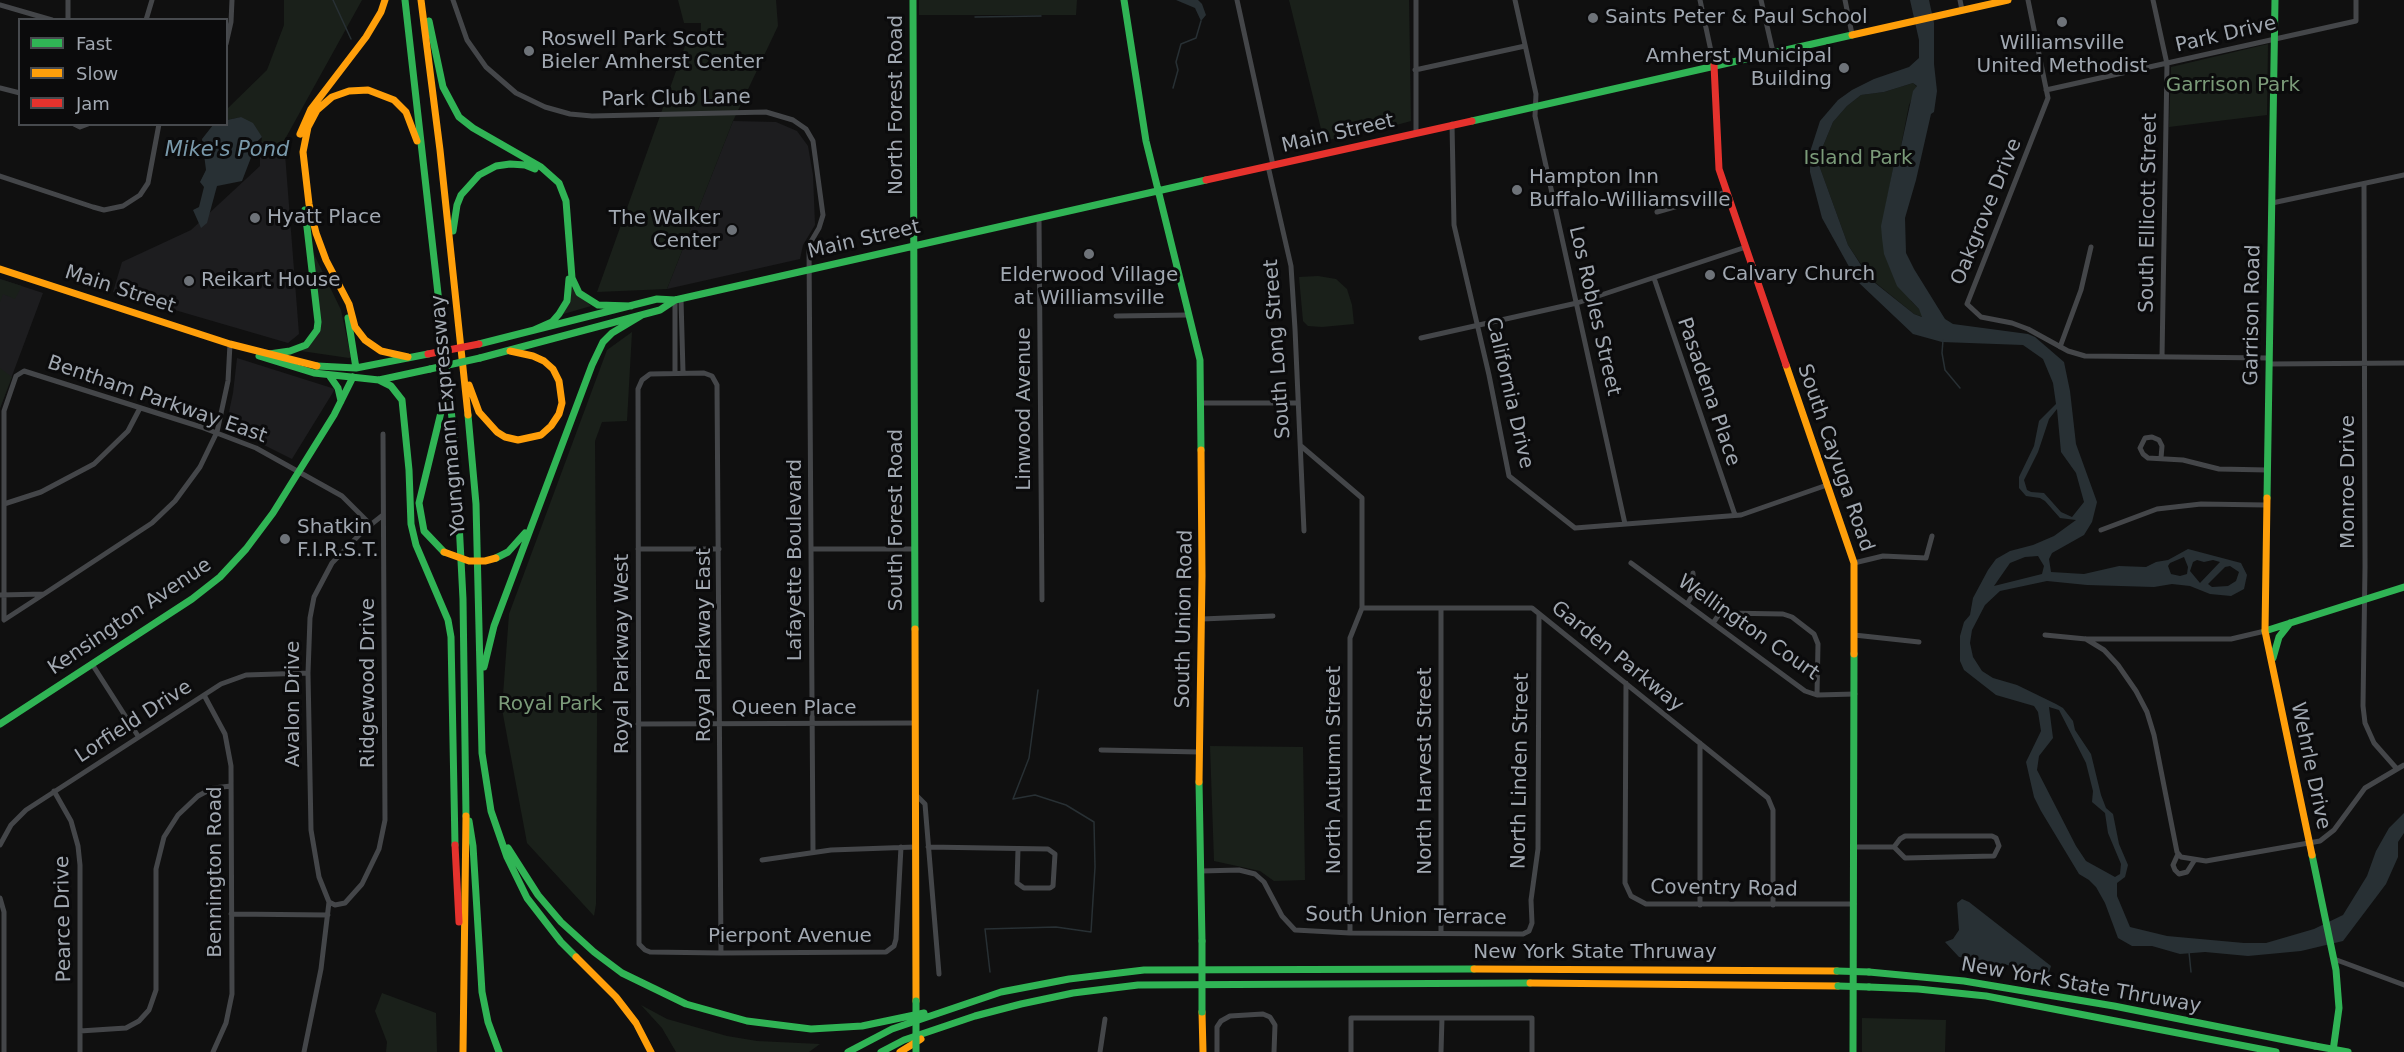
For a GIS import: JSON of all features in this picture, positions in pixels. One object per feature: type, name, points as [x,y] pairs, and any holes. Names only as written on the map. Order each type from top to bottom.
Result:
[{"type":"main road","points":[[269,354],[290,351],[306,345],[317,330],[318,322],[298,152],[301,126],[311,109],[366,37],[381,12],[384,0]]},
{"type":"main road","name":"Youngmann Expressway","points":[[405,0],[455,446],[463,599],[466,794]]},
{"type":"main road","points":[[423,0],[439,71],[453,108],[473,129],[541,167],[559,183],[566,201],[572,278],[579,293],[598,305],[631,306]]},
{"type":"main road","name":"Youngmann Expressway","points":[[423,0],[476,504],[483,765],[491,811],[497,828]]},
{"type":"main road","name":"North Forest Road","points":[[913,0],[914,246]]},
{"type":"main road","name":"South Union Road","points":[[1124,0],[1134,80],[1157,191],[1200,360],[1202,403],[1200,871],[1203,1052]]},
{"type":"main road","name":"Main Street","points":[[230,344],[249,354],[314,373],[379,380],[510,351],[660,310],[678,300],[810,269],[2008,0]]},
{"type":"main road","name":"Garrison Road","points":[[2265,631],[2276,0]]},
{"type":"main road","name":"South Cayuga Road","points":[[1714,65],[1719,169],[1854,563],[1853,1052]]},
{"type":"main road","points":[[314,373],[322,370],[351,371],[356,368],[358,359],[356,327],[349,304],[320,246],[311,217],[303,152],[308,128],[317,110],[332,97],[349,91],[368,90],[394,100],[406,112],[423,163]]},
{"type":"main road","points":[[451,251],[457,205],[469,183],[479,175],[496,166],[518,164],[532,168],[546,176],[559,191],[564,209],[569,293],[564,307],[552,322],[534,330]]},
{"type":"main road","points":[[305,211],[318,255],[344,303],[356,368]]},
{"type":"main road","name":"South Forest Road","points":[[914,246],[916,1052]]},
{"type":"main road","name":"Main Street","points":[[0,269],[230,344],[315,366],[356,368],[479,344],[657,299],[678,300]]},
{"type":"main road","points":[[480,684],[494,626],[592,366],[603,342],[616,330],[642,315]]},
{"type":"main road","points":[[356,327],[365,340],[381,351],[408,357]]},
{"type":"main road","points":[[464,373],[479,412],[497,432],[505,437],[518,440],[541,435],[559,414],[562,403],[559,381],[553,369],[544,361],[510,351]]},
{"type":"main road","points":[[353,378],[358,373],[398,360]]},
{"type":"main road","points":[[446,363],[443,404],[419,503],[424,531],[444,552],[469,561],[485,561],[508,552],[519,543],[536,516]]},
{"type":"main road","name":"Kensington Avenue","points":[[0,724],[192,599],[220,577],[253,540],[300,472],[334,415],[356,368]]},
{"type":"main road","points":[[329,375],[338,388],[341,401]]},
{"type":"main road","points":[[379,380],[391,386],[402,400],[409,470],[411,524],[416,545],[440,599],[451,637],[455,861],[465,966]]},
{"type":"main road","points":[[2265,631],[2404,587]]},
{"type":"main road","points":[[2272,664],[2277,642],[2291,622]]},
{"type":"main road","name":"Wehrle Drive","points":[[2265,631],[2334,958],[2339,1008],[2333,1052]]},
{"type":"main road","points":[[463,1052],[466,794]]},
{"type":"main road","points":[[466,794],[473,846],[482,992],[488,1022],[499,1052]]},
{"type":"main road","points":[[497,828],[538,895],[561,922],[594,952],[622,973],[686,1004],[747,1021],[811,1029],[862,1026],[959,1005]]},
{"type":"main road","points":[[497,828],[510,866],[527,898],[561,942],[616,997],[636,1023],[651,1052]]},
{"type":"main road","name":"New York State Thruway","points":[[848,1052],[892,1029],[1001,992],[1097,975],[1144,970],[1461,969],[1869,972],[1964,981],[2114,1006],[2348,1052]]},
{"type":"main road","name":"New York State Thruway","points":[[881,1052],[904,1041],[1021,1004],[1073,993],[1137,985],[1449,982],[1838,986],[1918,989],[1986,996],[2276,1052]]},
{"type":"main road","points":[[900,1052],[942,1028]]},
{"type":"street","points":[[68,0],[68,18]]},
{"type":"street","points":[[147,18],[152,0]]},
{"type":"street","points":[[228,35],[232,0]]},
{"type":"street","name":"Park Club Lane","points":[[453,0],[467,40],[486,67],[516,93],[545,107],[570,114],[592,116],[766,112],[786,117],[800,124],[810,136],[815,147],[823,215],[819,228],[809,245],[810,269]]},
{"type":"street","name":"South Long Street","points":[[1238,0],[1291,266],[1304,531]]},
{"type":"street","points":[[1416,0],[1416,133]]},
{"type":"street","name":"Los Robles Street","points":[[1515,0],[1536,94],[1535,116],[1625,524]]},
{"type":"street","points":[[1700,0],[1714,65]]},
{"type":"street","points":[[1761,0],[1773,52]]},
{"type":"street","points":[[1845,0],[1852,34]]},
{"type":"street","points":[[1960,0],[1962,10]]},
{"type":"street","name":"Oakgrove Drive","points":[[2028,0],[2048,98],[1967,304],[1981,317],[2012,323],[2085,356],[2404,363]]},
{"type":"street","name":"South Ellicott Street","points":[[2153,0],[2167,64],[2162,357]]},
{"type":"street","name":"Park Drive","points":[[2046,90],[2356,21],[2356,0]]},
{"type":"street","points":[[0,5],[45,18]]},
{"type":"street","points":[[1415,70],[1525,46]]},
{"type":"street","points":[[0,88],[18,92]]},
{"type":"street","name":"California Drive","points":[[1452,124],[1454,225],[1509,476],[1575,528],[1735,515],[1827,485]]},
{"type":"street","points":[[0,176],[104,210],[123,206],[140,195],[148,183],[159,126]]},
{"type":"street","points":[[2272,203],[2404,176]]},
{"type":"street","points":[[0,182],[10,181]]},
{"type":"street","name":"Monroe Drive","points":[[2364,184],[2363,715],[2374,743],[2397,769]]},
{"type":"street","points":[[1657,212],[1727,192]]},
{"type":"street","name":"Linwood Avenue","points":[[1039,218],[1042,600]]},
{"type":"street","points":[[2060,346],[2079,297],[2091,247]]},
{"type":"street","points":[[1420,338],[1576,303],[1746,248]]},
{"type":"street","name":"Lafayette Boulevard","points":[[810,269],[813,851]]},
{"type":"street","name":"Pasadena Place","points":[[1654,278],[1735,515]]},
{"type":"street","points":[[675,372],[678,300]]},
{"type":"street","points":[[678,300],[683,372]]},
{"type":"street","points":[[1116,316],[1189,315]]},
{"type":"street","points":[[140,408],[128,431],[94,464],[41,492],[4,504],[2,595],[4,620],[152,523],[175,501],[201,466],[217,432],[228,381],[230,344]]},
{"type":"street","name":"Bentham Parkway East","points":[[4,504],[4,411],[18,373],[24,371],[217,432],[256,448],[342,496],[371,525]]},
{"type":"street","name":"Royal Parkway East","points":[[675,372],[708,374],[717,383],[721,953]]},
{"type":"street","name":"Royal Parkway West","points":[[657,951],[645,950],[639,944],[638,389],[642,380],[650,374],[675,372]]},
{"type":"street","points":[[1202,403],[1298,403]]},
{"type":"street","name":"Ridgewood Drive","points":[[329,902],[335,905],[345,903],[362,884],[376,855],[385,820],[383,434]]},
{"type":"street","points":[[2162,458],[2162,446],[2159,440],[2148,437],[2142,441],[2140,448],[2148,458],[2182,460],[2219,469],[2267,470]]},
{"type":"street","points":[[1300,447],[1362,498],[1362,608]]},
{"type":"street","points":[[2101,530],[2157,508],[2202,504],[2266,505]]},
{"type":"street","name":"Avalon Drive","points":[[329,902],[319,877],[311,830],[308,633],[314,597],[332,563],[383,515]]},
{"type":"street","points":[[1854,563],[1883,556],[1926,558],[1932,536]]},
{"type":"street","points":[[638,549],[719,549]]},
{"type":"street","points":[[811,549],[913,549]]},
{"type":"street","name":"Wellington Court","points":[[1631,563],[1805,692],[1817,695],[1855,694]]},
{"type":"street","points":[[1687,604],[1694,593],[1693,573]]},
{"type":"street","points":[[2,595],[44,594]]},
{"type":"street","name":"Garden Parkway","points":[[1362,608],[1532,608],[1764,793],[1771,804],[1773,816],[1773,905]]},
{"type":"street","name":"North Autumn Street","points":[[1350,933],[1350,638],[1362,608]]},
{"type":"street","name":"North Harvest Street","points":[[1441,609],[1441,933]]},
{"type":"street","points":[[1713,623],[1718,616],[1724,613],[1783,614],[1792,617],[1814,634],[1818,644],[1817,695]]},
{"type":"street","name":"North Linden Street","points":[[1531,928],[1531,900],[1538,849],[1539,614]]},
{"type":"street","points":[[1202,619],[1273,616]]},
{"type":"street","points":[[2045,635],[2086,639],[2231,639],[2265,631]]},
{"type":"street","points":[[1854,635],[1919,642]]},
{"type":"street","points":[[2086,639],[2104,650],[2118,665],[2136,691],[2154,735],[2178,854],[2173,865],[2179,874],[2187,872],[2194,861]]},
{"type":"street","points":[[92,664],[138,736]]},
{"type":"street","name":"Lorfield Drive","points":[[0,845],[16,819],[54,791],[229,680],[246,675],[308,673]]},
{"type":"street","name":"Coventry Road","points":[[1626,683],[1626,887],[1635,900],[1646,904],[1700,905],[1854,904]]},
{"type":"street","name":"Bennington Road","points":[[204,695],[228,743],[231,786],[231,998],[226,1023],[213,1052]]},
{"type":"street","name":"Queen Place","points":[[638,724],[915,723]]},
{"type":"street","points":[[1700,743],[1700,905]]},
{"type":"street","points":[[1101,750],[1200,752]]},
{"type":"street","points":[[2178,854],[2194,861],[2206,861],[2319,841],[2334,830],[2366,788],[2404,765]]},
{"type":"street","points":[[80,1031],[126,1028],[139,1021],[149,1010],[156,990],[156,868],[162,843],[171,823],[188,805],[206,791],[231,786]]},
{"type":"street","name":"Pearce Drive","points":[[54,791],[71,820],[80,865],[80,1052]]},
{"type":"street","name":"South Forest Road","points":[[915,794],[925,804],[939,974]]},
{"type":"street","points":[[1854,847],[1894,847],[1905,858],[1994,856],[1999,846],[1996,838],[1992,836],[1905,836],[1894,847]]},
{"type":"street","name":"Pierpont Avenue","points":[[657,951],[879,953],[891,950],[896,939],[901,847]]},
{"type":"street","points":[[762,860],[813,851],[915,847]]},
{"type":"street","points":[[928,847],[1018,849],[1052,851],[1055,854],[1053,886],[1024,888],[1017,883],[1018,849]]},
{"type":"street","name":"South Union Terrace","points":[[1200,871],[1239,870],[1255,874],[1264,882],[1282,916],[1296,930],[1350,933],[1523,934],[1531,928]]},
{"type":"street","points":[[0,898],[4,912],[4,1052]]},
{"type":"street","points":[[304,1052],[312,1022],[329,902]]},
{"type":"street","points":[[231,914],[328,915]]},
{"type":"street","points":[[2334,958],[2404,985]]},
{"type":"street","points":[[1217,1052],[1217,1027],[1221,1021],[1230,1016],[1263,1014],[1270,1017],[1275,1025],[1274,1052]]},
{"type":"street","points":[[1351,1052],[1351,1018],[1532,1018],[1532,1052]]},
{"type":"street","points":[[1442,1018],[1442,1052]]},
{"type":"street","points":[[1100,1052],[1105,1019]]},
{"type":"shaded area","points":[[733,121],[776,122],[797,131],[808,146],[813,175],[815,225],[803,245],[800,259],[667,289]]},
{"type":"shaded area","points":[[284,141],[299,334],[288,343],[113,292],[122,262],[191,230],[260,166],[260,153]]},
{"type":"shaded area","points":[[0,279],[43,293],[0,408]]},
{"type":"shaded area","points":[[237,358],[335,389],[292,459],[226,426]]},
{"type":"green space","points":[[284,0],[362,0],[284,141],[260,153],[262,137],[241,117],[228,120],[228,108],[267,70],[284,25]]},
{"type":"green space","points":[[678,0],[776,0],[778,26],[733,121],[667,289],[597,292],[685,46],[701,45],[701,23],[684,23]]},
{"type":"green space","points":[[919,0],[1077,0],[1076,15],[919,15]]},
{"type":"green space","points":[[1289,0],[1409,0],[1411,121],[1389,127],[1384,122],[1365,126],[1363,132],[1324,141]]},
{"type":"green space","name":"Garrison Park","points":[[2268,44],[2267,115],[2169,127],[2171,67]]},
{"type":"green space","name":"Island Park","points":[[1913,83],[1917,87],[1909,105],[1900,151],[1896,154],[1884,215],[1911,301],[1923,317],[1914,314],[1871,279],[1848,245],[1819,165],[1821,151],[1833,122],[1847,106],[1861,95],[1884,92]]},
{"type":"green space","points":[[312,250],[341,310],[351,357],[349,358],[301,351],[319,330]]},
{"type":"green space","points":[[1318,276],[1336,279],[1347,289],[1354,324],[1322,327],[1308,326],[1303,321],[1299,277]]},
{"type":"green space","points":[[0,279],[22,286],[15,299],[3,294],[0,302]]},
{"type":"green space","points":[[572,288],[591,306],[560,315]]},
{"type":"green space","name":"Royal Park","points":[[632,332],[627,421],[602,422],[595,441],[597,719],[596,904],[594,916],[527,843],[502,709],[509,614],[607,350]]},
{"type":"green space","points":[[0,368],[12,377],[0,408]]},
{"type":"green space","points":[[1210,746],[1303,747],[1305,880],[1274,881],[1260,871],[1214,861]]},
{"type":"green space","points":[[382,993],[436,1013],[437,1052],[386,1052],[387,1042],[375,1011]]},
{"type":"green space","points":[[641,1005],[667,1019],[727,1036],[757,1041],[820,1044],[809,1052],[676,1052],[662,1028]]},
{"type":"green space","points":[[1862,1018],[1946,1020],[1945,1052],[1862,1052]]},
{"type":"water","points":[[1176,0],[1198,0],[1206,15],[1201,21],[1195,8]]},
{"type":"water","points":[[1910,0],[1929,0],[1934,23],[1934,64],[1937,91],[1934,112],[1931,114],[1905,218],[1906,253],[1945,319],[1953,324],[2028,334],[2035,337],[2064,362],[2076,444],[2097,502],[2092,522],[2084,535],[2052,553],[2049,559],[2051,572],[2084,574],[2119,566],[2146,567],[2168,560],[2188,549],[2241,563],[2247,575],[2244,589],[2231,596],[2210,594],[2190,586],[2172,584],[2154,587],[2047,581],[2000,591],[1985,605],[1972,630],[1970,643],[1973,657],[1982,671],[1993,678],[2017,685],[2056,704],[2063,708],[2073,721],[2075,730],[2091,754],[2101,795],[2106,808],[2113,814],[2119,844],[2128,865],[2125,877],[2117,883],[2117,896],[2130,927],[2167,936],[2244,943],[2266,943],[2314,929],[2343,915],[2367,876],[2376,851],[2389,828],[2404,813],[2404,833],[2398,842],[2398,857],[2386,884],[2343,941],[2301,951],[2248,956],[2205,952],[2180,954],[2152,946],[2132,946],[2118,938],[2105,903],[2096,887],[2079,874],[2034,797],[2026,762],[2041,731],[2038,712],[2034,706],[1996,695],[1964,670],[1960,661],[1960,636],[1964,622],[1970,615],[1973,598],[1996,559],[2010,551],[2054,536],[2076,520],[2060,518],[2045,501],[2026,496],[2019,488],[2019,477],[2034,446],[2039,421],[2056,404],[2053,383],[2043,359],[2023,345],[1942,342],[1913,334],[1857,281],[1822,218],[1810,172],[1810,152],[1820,121],[1838,100],[1852,90],[1874,79],[1909,67],[1919,58],[1919,40]],"holes":[[[1913,83],[1917,86],[1913,91],[1900,151],[1896,154],[1881,226],[1884,254],[1897,286],[1919,309],[1922,317],[1914,314],[1870,279],[1848,245],[1819,165],[1821,151],[1833,122],[1847,106],[1861,95],[1884,92]],[[2057,409],[2061,452],[2076,473],[2084,502],[2072,517],[2061,512],[2044,493],[2027,490],[2024,480],[2038,452],[2049,419]],[[2038,556],[2044,566],[2042,574],[1994,586],[2010,563],[2025,557]],[[2184,557],[2188,567],[2187,574],[2180,576],[2171,574],[2168,566]],[[2197,560],[2220,562],[2200,583],[2190,571],[2193,562]],[[2230,566],[2239,572],[2236,581],[2228,586],[2212,587],[2208,584],[2225,567]],[[2049,707],[2059,710],[2086,763],[2093,791],[2092,802],[2105,813],[2108,833],[2121,864],[2120,874],[2115,877],[2086,861],[2037,770],[2039,756],[2053,738]]]},
{"type":"water","name":"Mike's Pond","points":[[241,117],[253,123],[262,137],[251,147],[252,155],[242,181],[217,186],[207,223],[201,228],[193,210],[199,207],[204,187],[200,182],[206,170],[202,139],[212,126],[228,126],[228,120]]},
{"type":"water","points":[[1962,899],[1969,902],[2051,966],[2049,972],[1959,957],[1945,942],[1953,939],[1959,930],[1957,903]]},
{"type":"waterway","points":[[333,0],[351,39]]},
{"type":"waterway","points":[[975,17],[1041,16]]},
{"type":"waterway","points":[[1173,88],[1181,44],[1196,38],[1201,21]]},
{"type":"waterway","points":[[1943,340],[1942,353],[1945,370],[1960,388]]},
{"type":"waterway","points":[[990,972],[985,929],[1056,927],[1091,932],[1095,867],[1094,822],[1066,805],[1035,795],[1013,799],[1029,758],[1038,690]]},
{"type":"waterway","points":[[2189,952],[2191,972]]},
{"type":"traffic: fast","points":[[405,0],[455,445],[463,599],[466,816]]},
{"type":"traffic: fast","points":[[913,0],[915,629]]},
{"type":"traffic: fast","points":[[1124,0],[1146,141],[1200,360],[1201,450]]},
{"type":"traffic: fast","points":[[2267,498],[2275,0]]},
{"type":"traffic: fast","points":[[429,21],[443,87],[459,117],[473,128],[541,167],[559,183],[566,201],[572,278],[579,293],[598,305],[631,306]]},
{"type":"traffic: fast","points":[[1472,121],[1852,35]]},
{"type":"traffic: fast","points":[[453,231],[461,195],[479,175],[496,166],[510,164],[525,165],[535,169]]},
{"type":"traffic: fast","points":[[479,344],[657,299],[675,300],[1206,180]]},
{"type":"traffic: fast","points":[[269,354],[290,351],[306,345],[317,330],[305,210]]},
{"type":"traffic: fast","points":[[534,330],[552,322],[559,314],[567,301],[569,279]]},
{"type":"traffic: fast","points":[[480,358],[660,310],[675,300]]},
{"type":"traffic: fast","points":[[484,667],[494,626],[592,365],[603,342],[612,333],[642,315]]},
{"type":"traffic: fast","points":[[348,318],[356,368]]},
{"type":"traffic: fast","points":[[317,366],[356,368],[428,354]]},
{"type":"traffic: fast","points":[[259,356],[314,373],[379,380],[430,369]]},
{"type":"traffic: fast","points":[[430,369],[480,358]]},
{"type":"traffic: fast","points":[[329,375],[338,388],[341,401]]},
{"type":"traffic: fast","points":[[0,724],[192,599],[220,577],[246,549],[273,513],[334,415],[353,377]]},
{"type":"traffic: fast","points":[[379,380],[391,386],[402,400],[409,470],[411,524],[416,545],[448,620],[451,637],[455,845]]},
{"type":"traffic: fast","points":[[444,552],[424,531],[419,503],[443,404],[445,386]]},
{"type":"traffic: fast","points":[[468,415],[476,504],[482,753],[491,811],[507,857],[527,898],[561,942],[576,957]]},
{"type":"traffic: fast","points":[[496,558],[508,552],[525,533]]},
{"type":"traffic: fast","points":[[2265,631],[2404,587]]},
{"type":"traffic: fast","points":[[2273,658],[2279,637],[2290,623]]},
{"type":"traffic: fast","points":[[1853,1052],[1854,654]]},
{"type":"traffic: fast","points":[[1199,782],[1202,941]]},
{"type":"traffic: fast","points":[[469,821],[473,846],[482,992],[488,1022],[499,1052]]},
{"type":"traffic: fast","points":[[508,848],[538,895],[561,922],[594,952],[622,973],[686,1004],[747,1021],[811,1029],[862,1026],[924,1013]]},
{"type":"traffic: fast","points":[[2312,855],[2336,970],[2339,1008],[2333,1051]]},
{"type":"traffic: fast","points":[[1202,941],[1202,1012]]},
{"type":"traffic: fast","points":[[848,1052],[892,1029],[1001,992],[1069,979],[1144,970],[1474,969]]},
{"type":"traffic: fast","points":[[1837,971],[1869,972]]},
{"type":"traffic: fast","points":[[1869,972],[1964,981],[2114,1006],[2315,1046]]},
{"type":"traffic: fast","points":[[881,1052],[904,1040],[975,1016],[1021,1004],[1073,993],[1138,985],[1530,983]]},
{"type":"traffic: fast","points":[[1838,986],[1869,987]]},
{"type":"traffic: fast","points":[[1869,987],[1986,996],[2276,1052]]},
{"type":"traffic: fast","points":[[916,1001],[916,1052]]},
{"type":"traffic: fast","points":[[2315,1046],[2348,1052]]},
{"type":"traffic: slow","points":[[300,134],[311,109],[366,37],[381,12],[385,0]]},
{"type":"traffic: slow","points":[[421,0],[440,150],[468,415]]},
{"type":"traffic: slow","points":[[1852,35],[2008,0]]},
{"type":"traffic: slow","points":[[408,357],[381,351],[365,340],[355,327],[349,304],[326,260],[316,233],[309,204],[303,152],[308,127],[317,110],[332,97],[349,91],[368,90],[394,100],[406,112],[417,141]]},
{"type":"traffic: slow","points":[[0,269],[230,344],[317,366]]},
{"type":"traffic: slow","points":[[469,385],[479,412],[497,432],[505,437],[518,440],[541,435],[559,414],[562,403],[559,381],[553,369],[544,361],[510,351]]},
{"type":"traffic: slow","points":[[1786,365],[1854,563],[1854,654]]},
{"type":"traffic: slow","points":[[1199,782],[1201,450]]},
{"type":"traffic: slow","points":[[2267,498],[2265,631],[2312,855]]},
{"type":"traffic: slow","points":[[444,552],[469,561],[496,558]]},
{"type":"traffic: slow","points":[[915,629],[916,1001]]},
{"type":"traffic: slow","points":[[463,1052],[466,816]]},
{"type":"traffic: slow","points":[[576,957],[616,997],[636,1023],[651,1052]]},
{"type":"traffic: slow","points":[[1474,969],[1837,971]]},
{"type":"traffic: slow","points":[[1530,983],[1838,986]]},
{"type":"traffic: slow","points":[[1202,1012],[1203,1052]]},
{"type":"traffic: slow","points":[[900,1052],[921,1039]]},
{"type":"traffic: jam","points":[[1714,65],[1719,169],[1786,365]]},
{"type":"traffic: jam","points":[[1206,180],[1472,121]]},
{"type":"traffic: jam","points":[[428,354],[479,344]]},
{"type":"traffic: jam","points":[[455,845],[459,922]]},
{"type":"place","name":"Saints Peter & Paul School","points":[[1593,18]]},
{"type":"place","name":"Williamsville United Methodist","points":[[2062,22]]},
{"type":"place","name":"Roswell Park Scott Bieler Amherst Center","points":[[529,51]]},
{"type":"place","name":"Amherst Municipal Building","points":[[1844,68]]},
{"type":"place","name":"Hampton Inn Buffalo-Williamsville","points":[[1517,190]]},
{"type":"place","name":"Hyatt Place","points":[[255,218]]},
{"type":"place","name":"The Walker Center","points":[[732,230]]},
{"type":"place","name":"Elderwood Village at Williamsville","points":[[1089,254]]},
{"type":"place","name":"Calvary Church","points":[[1710,275]]},
{"type":"place","name":"Reikart House","points":[[189,281]]},
{"type":"place","name":"Shatkin F.I.R.S.T.","points":[[285,539]]}]
